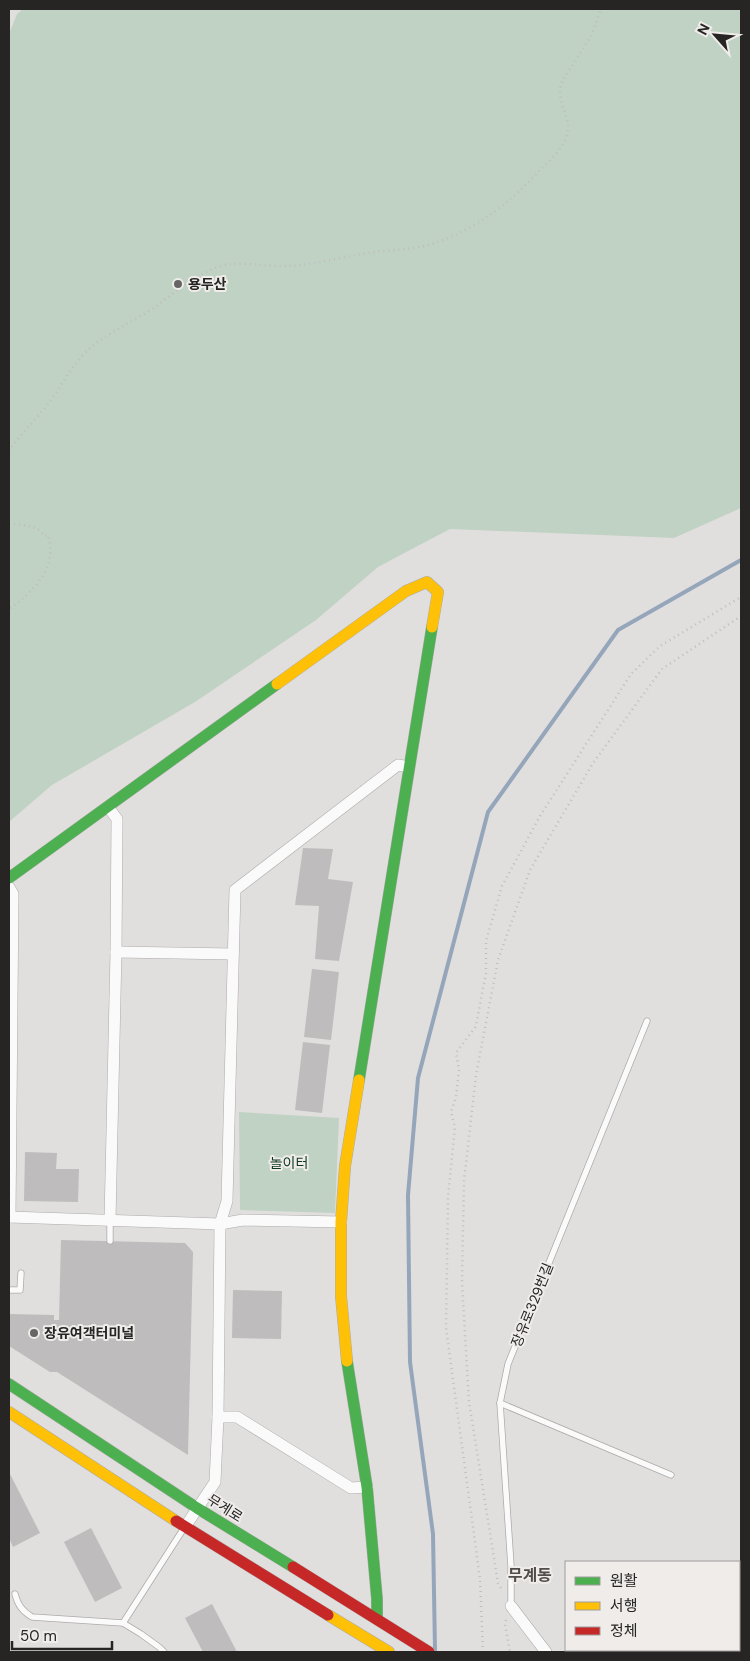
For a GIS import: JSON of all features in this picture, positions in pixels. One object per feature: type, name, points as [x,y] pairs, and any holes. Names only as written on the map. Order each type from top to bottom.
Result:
[{"type":"street","points":[[9,878],[406,591],[427,582],[438,592],[345,1166],[341,1222],[340,1296],[348,1367],[367,1487],[377,1599],[377,1619]]},
{"type":"street","points":[[185,1527],[214,1482],[218,1417],[220,1224],[227,1201],[235,890],[398,765],[409,767]]},
{"type":"street","points":[[108,807],[117,819],[110,1220]]},
{"type":"street","points":[[9,887],[13,894],[9,1218],[220,1224],[243,1220],[341,1222]]},
{"type":"street","points":[[116,952],[233,954]]},
{"type":"street","name":"무계로","points":[[9,1384],[197,1508],[429,1652]]},
{"type":"street","points":[[9,1412],[371,1645],[388,1652]]},
{"type":"street","points":[[218,1417],[237,1417],[351,1488],[367,1487]]},
{"type":"street","points":[[511,1606],[546,1652]]},
{"type":"lane","name":"장유로329번길","points":[[511,1606],[511,1566],[500,1403],[508,1364],[647,1021]]},
{"type":"lane","points":[[110,1220],[110,1241]]},
{"type":"lane","points":[[9,1290],[20,1290],[21,1273]]},
{"type":"lane","points":[[500,1403],[671,1476]]},
{"type":"lane","points":[[123,1623],[185,1527]]},
{"type":"lane","points":[[15,1594],[18,1605],[32,1617],[123,1623],[164,1652]]},
{"type":"path","points":[[9,451],[49,402],[71,369],[89,350],[104,338],[204,273],[217,267],[231,264],[285,266],[423,246],[460,233],[502,207],[526,186],[554,155],[565,139],[568,132],[568,121],[560,102],[559,91],[561,84],[591,36],[601,9]]},
{"type":"path","points":[[9,524],[33,526],[45,536],[48,534],[51,550],[48,566],[42,576],[23,598],[9,610]]},
{"type":"path","points":[[483,1652],[480,1579],[446,1328],[448,1197],[455,1127],[451,1112],[456,1097],[459,1070],[456,1053],[476,1026],[486,973],[486,941],[502,886],[540,816],[631,674],[660,646],[741,597]]},
{"type":"path","points":[[510,1652],[505,1624],[511,1606],[498,1583],[469,1402],[462,1283],[464,1180],[476,1076],[498,960],[530,870],[593,763],[662,669],[741,616]]},
{"type":"green space","points":[[23,9],[741,9],[741,508],[674,538],[450,529],[378,567],[316,620],[195,702],[52,785],[9,822],[9,34],[17,14]]},
{"type":"green space","name":"놀이터","points":[[239,1112],[339,1118],[335,1213],[240,1210]]},
{"type":"building","points":[[303,848],[333,849],[328,879],[353,882],[339,961],[315,959],[319,906],[295,905]]},
{"type":"building","points":[[312,969],[339,972],[331,1040],[304,1037]]},
{"type":"building","points":[[303,1042],[330,1045],[322,1113],[295,1110]]},
{"type":"building","points":[[25,1152],[57,1153],[56,1169],[79,1169],[78,1202],[24,1201]]},
{"type":"building","points":[[61,1240],[185,1243],[193,1252],[188,1455],[57,1372],[50,1372],[9,1346],[9,1314],[54,1315],[54,1320],[59,1320]]},
{"type":"building","points":[[233,1290],[282,1291],[281,1339],[232,1338]]},
{"type":"building","points":[[9,1472],[40,1533],[13,1547],[9,1538]]},
{"type":"building","points":[[91,1528],[122,1588],[95,1602],[64,1542]]},
{"type":"building","points":[[212,1604],[237,1652],[203,1652],[185,1618]]},
{"type":"waterway","points":[[435,1650],[433,1534],[410,1362],[408,1195],[418,1078],[488,812],[618,630],[741,560]]},
{"type":"traffic: fast","points":[[359,1080],[432,627]]},
{"type":"traffic: fast","points":[[9,878],[277,684]]},
{"type":"traffic: fast","points":[[347,1361],[367,1487],[377,1599],[377,1619]]},
{"type":"traffic: fast","points":[[9,1384],[197,1508],[293,1567]]},
{"type":"traffic: slow","points":[[277,684],[406,591],[427,582],[438,592],[432,627]]},
{"type":"traffic: slow","points":[[347,1361],[341,1296],[341,1222],[345,1166],[359,1080]]},
{"type":"traffic: slow","points":[[9,1412],[176,1521]]},
{"type":"traffic: slow","points":[[328,1615],[389,1652]]},
{"type":"traffic: jam","points":[[176,1521],[328,1615]]},
{"type":"traffic: jam","points":[[293,1567],[429,1652]]},
{"type":"place","name":"용두산","points":[[178,284]]},
{"type":"place","name":"장유여객터미널","points":[[34,1333]]},
{"type":"district","name":"무계동","points":[[530,1575]]}]
